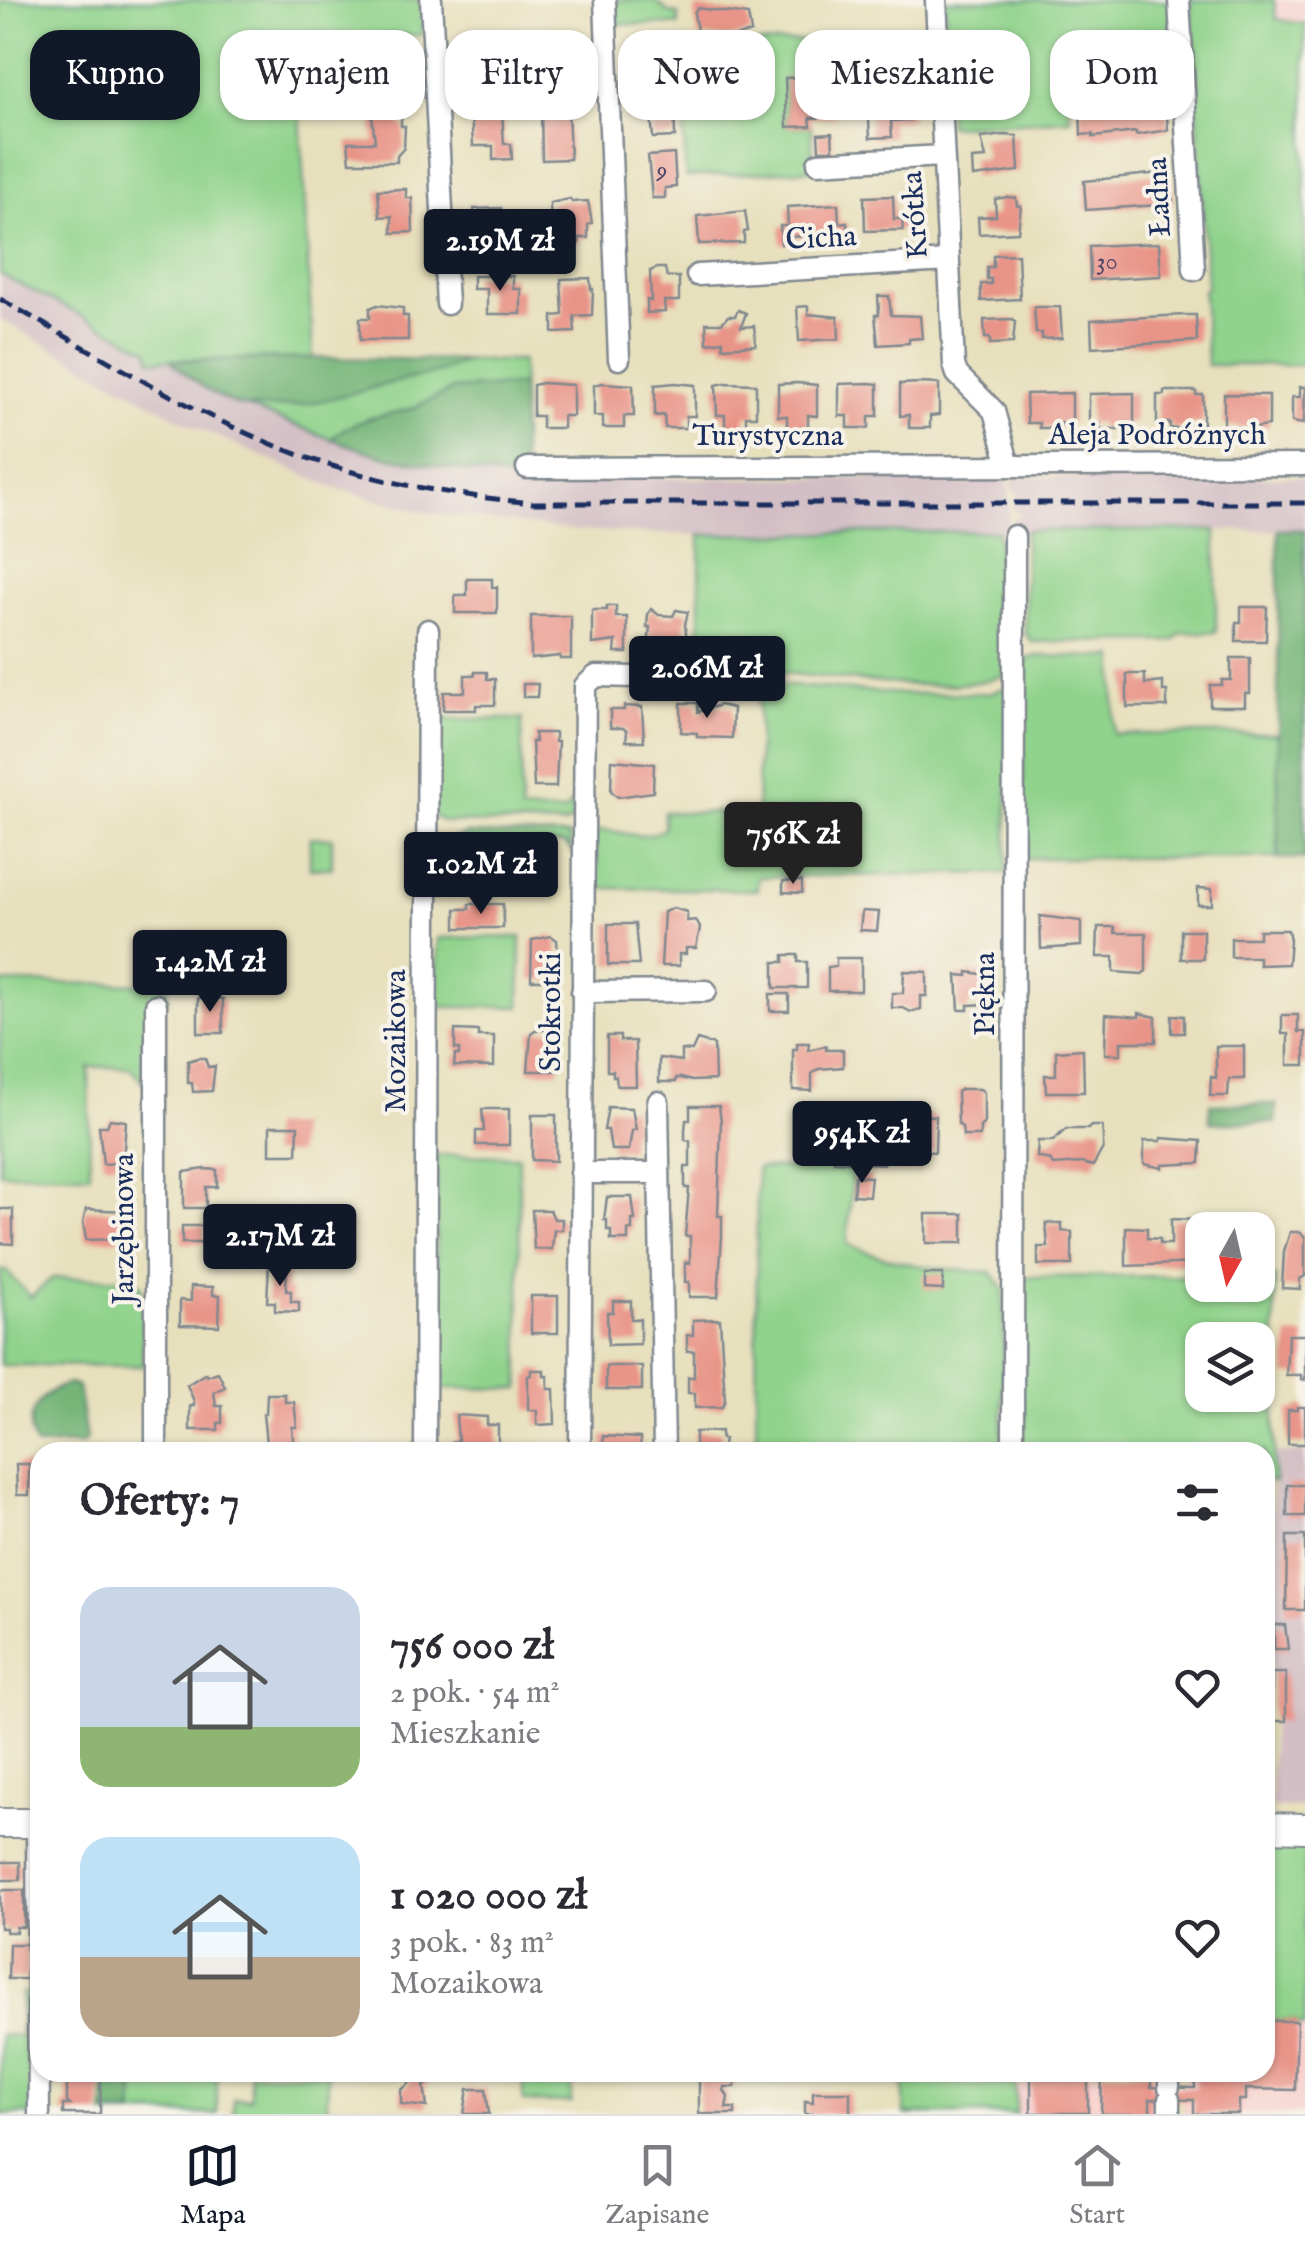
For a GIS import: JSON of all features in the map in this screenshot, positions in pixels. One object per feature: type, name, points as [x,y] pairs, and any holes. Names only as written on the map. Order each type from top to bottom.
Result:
[{"type":"street","points":[[431,0],[447,304]]},
{"type":"street","points":[[606,0],[620,358]]},
{"type":"street","name":"Krótka","points":[[936,0],[954,365],[957,374],[994,411],[1010,466]]},
{"type":"street","name":"Ładna","points":[[1179,0],[1194,270]]},
{"type":"street","points":[[818,163],[942,156]]},
{"type":"street","name":"Cicha","points":[[697,275],[949,261]]},
{"type":"street","name":"Aleja Podróżnych","points":[[1010,466],[1305,465]]},
{"type":"street","name":"Turystyczna","points":[[527,468],[1010,466]]},
{"type":"street","name":"Piękna","points":[[1014,536],[1014,1442]]},
{"type":"street","name":"Mozaikowa","points":[[425,1442],[428,630]]},
{"type":"street","name":"Stokrotki","points":[[580,1442],[586,683],[596,676],[754,680]]},
{"type":"street","points":[[582,992],[706,991]]},
{"type":"street","name":"Jarzębinowa","points":[[156,1005],[156,1442]]},
{"type":"street","points":[[658,1102],[664,1442]]},
{"type":"street","points":[[581,1173],[658,1174]]},
{"type":"street","points":[[0,1823],[30,1823]]},
{"type":"street","points":[[1275,1827],[1305,1828]]},
{"type":"street","points":[[39,2082],[39,2114]]},
{"type":"shaded area","points":[[1274,0],[1305,0],[1305,24],[1275,19]]},
{"type":"shaded area","points":[[0,274],[150,351],[151,360],[171,361],[196,384],[246,407],[382,456],[507,478],[1006,478],[1009,531],[700,535],[579,531],[429,513],[332,487],[189,424],[0,319]]},
{"type":"shaded area","points":[[1012,477],[1305,477],[1305,530],[1013,531],[1013,518],[1019,517],[1013,511],[1013,498],[1018,498],[1018,492],[1013,491]]},
{"type":"shaded area","points":[[1275,1453],[1305,1453],[1305,1807],[1275,1808]]},
{"type":"shaded area","points":[[1275,2021],[1297,2021],[1297,2025],[1305,2026],[1305,2114],[1184,2114],[1183,2101],[1159,2100],[1158,2114],[1016,2114],[1016,2082],[1275,2082]]},
{"type":"green space","points":[[0,0],[421,0],[423,30],[220,30],[220,120],[300,120],[313,358],[151,360],[149,350],[0,274]]},
{"type":"green space","points":[[615,0],[654,0],[670,13],[678,14],[679,25],[616,24]]},
{"type":"green space","points":[[945,0],[1170,0],[1172,30],[1050,30],[1053,120],[948,126],[948,120],[1030,120],[1030,30],[946,30]]},
{"type":"green space","points":[[1191,0],[1274,0],[1276,19],[1305,24],[1305,365],[1207,365],[1203,290],[1207,288]]},
{"type":"green space","points":[[795,42],[795,78],[785,79],[787,126],[811,126],[814,169],[686,177],[683,120],[775,120],[775,43]]},
{"type":"green space","points":[[466,360],[522,361],[522,385],[454,389],[411,409],[368,419],[331,439],[246,407],[349,393],[436,372]]},
{"type":"green space","points":[[466,360],[437,372],[335,398],[267,408],[238,405],[217,396],[171,361]]},
{"type":"green space","points":[[522,385],[522,477],[507,478],[382,456],[331,439],[343,429],[411,409],[454,389]]},
{"type":"green space","points":[[1216,530],[1216,632],[1181,633],[1174,641],[1032,642],[1025,633],[1025,531]]},
{"type":"green space","points":[[1278,530],[1305,530],[1305,859],[1278,858]]},
{"type":"green space","points":[[998,531],[998,558],[1009,569],[1008,674],[985,681],[928,685],[782,673],[761,675],[760,671],[700,671],[700,535]]},
{"type":"green space","points":[[1115,657],[1114,734],[1278,734],[1278,858],[1023,858],[1023,671],[1027,659]]},
{"type":"green space","points":[[764,684],[904,694],[990,693],[1008,687],[1007,873],[758,877],[757,890],[595,888],[594,832],[654,833],[664,829],[664,812],[757,813],[759,689]]},
{"type":"green space","points":[[435,719],[522,719],[521,811],[565,812],[572,802],[573,821],[563,825],[445,822],[432,816]]},
{"type":"green space","points":[[466,834],[569,836],[572,852],[565,844],[452,844],[449,848],[445,845],[448,840]]},
{"type":"green space","points":[[310,837],[332,838],[332,868],[310,868]]},
{"type":"green space","points":[[521,937],[520,1007],[436,1007],[438,938]]},
{"type":"green space","points":[[0,983],[168,984],[168,1001],[149,1001],[149,1037],[143,1038],[143,1082],[130,1067],[89,1067],[90,1174],[0,1173]]},
{"type":"green space","points":[[1210,1104],[1276,1104],[1276,1123],[1210,1122]]},
{"type":"green space","points":[[436,1155],[519,1156],[520,1389],[436,1388]]},
{"type":"green space","points":[[757,1168],[853,1168],[847,1244],[918,1265],[991,1272],[1004,1290],[1002,1442],[756,1442]]},
{"type":"green space","points":[[0,1270],[5,1270],[31,1297],[52,1278],[132,1278],[142,1286],[143,1366],[0,1365]]},
{"type":"green space","points":[[1185,1276],[1185,1302],[1275,1302],[1275,1322],[1185,1322],[1185,1412],[1274,1412],[1274,1442],[1019,1442],[1021,1277]]},
{"type":"green space","points":[[78,1386],[86,1439],[34,1442],[30,1425],[36,1407],[59,1388]]},
{"type":"green space","points":[[1305,1845],[1305,2026],[1296,2025],[1296,2021],[1275,2021],[1275,1846]]},
{"type":"green space","points":[[22,1993],[30,1993],[33,2114],[0,2114],[0,2035],[21,2036]]},
{"type":"green space","points":[[104,2082],[134,2082],[133,2114],[104,2114]]},
{"type":"green space","points":[[134,2082],[217,2082],[217,2114],[133,2114]]},
{"type":"green space","points":[[250,2082],[328,2082],[327,2108],[332,2109],[332,2114],[233,2114],[233,2099],[250,2098]]},
{"type":"green space","points":[[523,2082],[571,2082],[571,2103],[523,2102]]},
{"type":"green space","points":[[904,2082],[1016,2082],[1016,2114],[904,2114]]},
{"type":"building","points":[[697,8],[748,15],[751,30],[697,30]]},
{"type":"building","points":[[785,78],[795,78],[795,120],[810,120],[811,126],[787,127]]},
{"type":"building","points":[[373,120],[401,120],[401,126],[405,126],[404,148],[397,162],[350,162],[348,142],[375,142]]},
{"type":"building","points":[[472,120],[503,120],[504,144],[511,144],[512,159],[493,160],[493,146],[473,146]]},
{"type":"building","points":[[541,120],[569,120],[570,159],[542,160]]},
{"type":"building","points":[[651,120],[675,120],[675,137],[653,138]]},
{"type":"building","points":[[869,120],[911,120],[891,121],[892,137],[870,138]]},
{"type":"building","points":[[1080,120],[1167,120],[1168,130],[1136,135],[1081,135]]},
{"type":"building","points":[[832,133],[833,150],[819,150],[818,134]]},
{"type":"building","points":[[1017,136],[1019,171],[973,177],[972,159],[986,158],[981,138]]},
{"type":"building","points":[[674,154],[676,187],[665,188],[665,198],[652,198],[648,156]]},
{"type":"building","points":[[1171,175],[1173,204],[1086,210],[1084,181]]},
{"type":"building","points":[[406,189],[406,198],[412,198],[413,232],[392,233],[392,216],[380,217],[378,190]]},
{"type":"building","points":[[893,196],[894,219],[902,219],[903,230],[865,231],[864,197]]},
{"type":"building","points":[[1016,198],[1017,206],[1021,206],[1018,232],[979,234],[978,217],[996,216],[995,199]]},
{"type":"building","points":[[588,201],[592,223],[588,225],[588,238],[565,244],[565,254],[548,255],[550,203]]},
{"type":"building","points":[[838,204],[839,223],[847,222],[848,240],[839,240],[839,234],[789,237],[790,243],[781,244],[780,226],[788,226],[787,207]]},
{"type":"building","points":[[501,208],[503,232],[490,233],[493,254],[474,255],[474,209]]},
{"type":"building","points":[[745,211],[748,231],[744,232],[744,243],[699,244],[697,216]]},
{"type":"building","points":[[1159,243],[1161,276],[1090,280],[1089,246]]},
{"type":"building","points":[[1018,254],[1020,299],[981,301],[981,284],[991,284],[987,267],[993,267],[993,255]]},
{"type":"building","points":[[665,268],[667,277],[679,277],[679,301],[664,301],[665,312],[647,313],[647,300],[651,301],[650,271]]},
{"type":"building","points":[[473,276],[513,276],[513,289],[521,289],[521,314],[487,314],[487,289],[473,289]]},
{"type":"building","points":[[590,278],[592,315],[574,316],[575,332],[553,333],[553,316],[563,315],[561,279]]},
{"type":"building","points":[[878,296],[889,296],[891,315],[920,316],[922,338],[878,345]]},
{"type":"building","points":[[808,306],[808,314],[838,317],[839,339],[799,341],[797,307]]},
{"type":"building","points":[[1034,307],[1060,307],[1062,338],[1042,339],[1042,333],[1036,333]]},
{"type":"building","points":[[370,308],[403,308],[403,316],[408,316],[408,340],[360,340],[360,318],[370,318]]},
{"type":"building","points":[[738,310],[746,313],[741,327],[754,326],[756,345],[723,347],[723,341],[707,343],[706,323],[722,323]]},
{"type":"building","points":[[1196,315],[1197,341],[1092,347],[1091,320]]},
{"type":"building","points":[[1012,319],[1013,343],[990,344],[990,338],[985,338],[984,320]]},
{"type":"building","points":[[756,384],[756,416],[746,416],[746,428],[725,428],[725,415],[717,415],[716,385]]},
{"type":"building","points":[[778,384],[817,385],[817,416],[808,415],[808,428],[787,428],[787,416],[778,416]]},
{"type":"building","points":[[839,384],[878,384],[878,416],[869,416],[869,428],[848,428],[848,416],[839,416]]},
{"type":"building","points":[[900,384],[939,384],[939,415],[930,416],[930,428],[909,428],[909,415],[900,416]]},
{"type":"building","points":[[533,385],[573,385],[573,416],[563,416],[563,428],[542,428],[542,416],[533,416]]},
{"type":"building","points":[[594,385],[633,385],[634,416],[624,416],[624,428],[603,428],[603,416],[594,416]]},
{"type":"building","points":[[655,385],[695,385],[695,416],[686,416],[686,428],[665,428],[664,415],[655,416]]},
{"type":"building","points":[[1300,387],[1305,387],[1304,424],[1292,422],[1292,397],[1300,397]]},
{"type":"building","points":[[1164,391],[1196,391],[1196,395],[1203,395],[1203,424],[1180,429],[1170,428],[1170,423],[1157,423],[1157,395],[1164,395]]},
{"type":"building","points":[[1072,393],[1072,423],[1060,423],[1060,428],[1039,428],[1039,423],[1027,423],[1026,394]]},
{"type":"building","points":[[1134,393],[1134,423],[1122,423],[1122,429],[1100,429],[1100,423],[1089,423],[1089,394]]},
{"type":"building","points":[[1224,394],[1269,395],[1269,426],[1247,429],[1224,425]]},
{"type":"building","points":[[467,579],[492,579],[492,587],[497,587],[497,613],[455,613],[455,595],[467,595]]},
{"type":"building","points":[[607,606],[616,606],[616,617],[627,617],[627,653],[615,653],[616,641],[592,644],[592,610],[607,610]]},
{"type":"building","points":[[1241,607],[1267,607],[1266,641],[1236,641]]},
{"type":"building","points":[[651,609],[659,615],[673,616],[676,610],[688,612],[684,645],[665,643],[664,656],[647,655]]},
{"type":"building","points":[[531,616],[571,616],[571,659],[531,659]]},
{"type":"building","points":[[1231,658],[1250,658],[1250,693],[1245,693],[1245,706],[1210,706],[1210,685],[1231,680]]},
{"type":"building","points":[[487,672],[487,679],[495,679],[495,705],[476,705],[476,710],[443,710],[444,692],[465,692],[465,675]]},
{"type":"building","points":[[1127,674],[1145,674],[1145,684],[1163,682],[1167,707],[1127,707]]},
{"type":"building","points":[[523,684],[538,684],[537,697],[523,697]]},
{"type":"building","points":[[681,703],[698,703],[698,712],[720,705],[733,708],[732,738],[697,737],[697,733],[681,732]]},
{"type":"building","points":[[624,706],[642,707],[644,741],[626,741],[627,731],[610,728],[610,710],[624,710]]},
{"type":"building","points":[[534,733],[555,733],[556,787],[534,787]]},
{"type":"building","points":[[612,760],[654,764],[653,792],[618,797],[611,791]]},
{"type":"building","points":[[783,881],[802,881],[802,893],[783,892]]},
{"type":"building","points":[[1198,888],[1212,889],[1212,905],[1198,905]]},
{"type":"building","points":[[469,904],[503,904],[503,928],[456,928],[456,909],[469,909]]},
{"type":"building","points":[[673,908],[687,912],[687,921],[696,920],[700,928],[696,948],[686,948],[686,954],[679,954],[679,966],[661,966],[664,912]]},
{"type":"building","points":[[862,911],[879,912],[877,931],[860,930]]},
{"type":"building","points":[[1040,916],[1081,921],[1081,946],[1041,949]]},
{"type":"building","points":[[608,924],[635,924],[639,965],[608,965]]},
{"type":"building","points":[[1098,927],[1115,927],[1115,933],[1146,933],[1146,971],[1114,972],[1114,957],[1097,957]]},
{"type":"building","points":[[1181,930],[1203,930],[1203,959],[1181,959]]},
{"type":"building","points":[[1259,930],[1288,930],[1288,964],[1259,965],[1259,957],[1231,957],[1231,938],[1259,938]]},
{"type":"building","points":[[551,936],[557,940],[559,980],[531,980],[532,940]]},
{"type":"building","points":[[784,955],[798,955],[798,962],[807,962],[807,988],[774,988],[774,962],[784,962]]},
{"type":"building","points":[[836,958],[861,958],[861,991],[828,991],[828,967],[836,966]]},
{"type":"building","points":[[904,971],[927,972],[927,996],[921,996],[921,1009],[911,1012],[892,1008],[892,993],[903,993]]},
{"type":"building","points":[[968,972],[988,975],[991,995],[988,1004],[968,1005],[968,1010],[959,1010],[957,975],[968,976]]},
{"type":"building","points":[[770,994],[789,994],[789,1011],[770,1011]]},
{"type":"building","points":[[198,998],[223,999],[223,1033],[198,1033]]},
{"type":"building","points":[[1139,1013],[1156,1017],[1156,1042],[1121,1042],[1121,1054],[1105,1054],[1106,1014],[1139,1017]]},
{"type":"building","points":[[1172,1015],[1184,1016],[1184,1033],[1172,1033]]},
{"type":"building","points":[[1282,1015],[1298,1015],[1298,1032],[1305,1032],[1305,1065],[1288,1065],[1288,1034],[1282,1034]]},
{"type":"building","points":[[455,1030],[494,1036],[494,1067],[454,1066],[455,1055],[459,1055],[459,1049],[455,1049]]},
{"type":"building","points":[[553,1030],[553,1052],[559,1052],[559,1071],[528,1071],[531,1033]]},
{"type":"building","points":[[607,1036],[635,1041],[636,1086],[617,1086],[613,1071],[607,1071]]},
{"type":"building","points":[[697,1040],[714,1045],[715,1080],[676,1078],[676,1082],[659,1082],[659,1058],[681,1061],[681,1050],[692,1051]]},
{"type":"building","points":[[797,1043],[809,1043],[808,1050],[826,1046],[826,1050],[843,1050],[843,1067],[818,1069],[812,1074],[812,1091],[793,1090],[793,1049],[797,1049]]},
{"type":"building","points":[[1216,1046],[1244,1046],[1244,1079],[1229,1079],[1228,1096],[1210,1096],[1211,1077],[1216,1078]]},
{"type":"building","points":[[1083,1049],[1084,1092],[1046,1092],[1045,1075],[1056,1075],[1056,1051]]},
{"type":"building","points":[[205,1058],[208,1067],[215,1066],[212,1091],[193,1092],[192,1083],[188,1083],[188,1061]]},
{"type":"building","points":[[957,1092],[984,1092],[980,1136],[963,1136],[958,1124]]},
{"type":"building","points":[[690,1106],[719,1106],[718,1216],[722,1216],[722,1236],[718,1297],[689,1297],[689,1282],[685,1282],[685,1262],[690,1263],[690,1236],[685,1236],[689,1188],[685,1188],[685,1167],[690,1167],[690,1141],[685,1140],[685,1130]]},
{"type":"building","points":[[608,1107],[632,1108],[636,1130],[632,1130],[629,1150],[611,1150],[608,1130],[604,1130]]},
{"type":"building","points":[[482,1109],[509,1109],[509,1145],[476,1145],[476,1131],[484,1131]]},
{"type":"building","points":[[820,1114],[846,1115],[846,1124],[850,1125],[848,1144],[863,1144],[863,1153],[884,1151],[884,1164],[834,1161],[834,1140],[819,1139]]},
{"type":"building","points":[[532,1115],[556,1115],[556,1161],[532,1160]]},
{"type":"building","points":[[898,1115],[936,1116],[935,1152],[919,1151],[920,1144],[897,1143]]},
{"type":"building","points":[[110,1119],[126,1121],[123,1163],[103,1164],[99,1126],[107,1126]]},
{"type":"building","points":[[270,1126],[298,1126],[297,1154],[270,1154]]},
{"type":"building","points":[[1102,1126],[1103,1135],[1103,1148],[1093,1166],[1053,1165],[1050,1160],[1037,1157],[1038,1141],[1053,1141],[1066,1129]]},
{"type":"building","points":[[1144,1141],[1201,1141],[1200,1163],[1162,1168],[1144,1164]]},
{"type":"building","points":[[217,1170],[217,1187],[206,1187],[206,1208],[184,1208],[184,1172]]},
{"type":"building","points":[[855,1176],[871,1177],[869,1196],[853,1195]]},
{"type":"building","points":[[607,1197],[632,1197],[635,1220],[632,1230],[628,1230],[628,1240],[611,1240],[611,1230],[607,1230],[604,1220]]},
{"type":"building","points":[[0,1209],[13,1209],[13,1244],[0,1243]]},
{"type":"building","points":[[86,1209],[123,1211],[122,1239],[86,1240]]},
{"type":"building","points":[[532,1210],[550,1210],[554,1219],[562,1219],[562,1230],[554,1230],[552,1249],[534,1249]]},
{"type":"building","points":[[926,1214],[963,1214],[963,1243],[926,1243]]},
{"type":"building","points":[[1171,1219],[1185,1219],[1185,1264],[1126,1266],[1126,1227],[1147,1228],[1147,1238],[1171,1244]]},
{"type":"building","points":[[1046,1223],[1062,1223],[1062,1231],[1072,1232],[1072,1265],[1038,1265],[1038,1247],[1048,1247]]},
{"type":"building","points":[[182,1226],[204,1226],[204,1243],[182,1243]]},
{"type":"building","points":[[1290,1232],[1300,1232],[1305,1237],[1305,1276],[1300,1279],[1300,1289],[1282,1288],[1284,1251]]},
{"type":"building","points":[[269,1263],[287,1264],[286,1291],[291,1291],[291,1302],[299,1302],[299,1312],[275,1311],[275,1302],[267,1302]]},
{"type":"building","points":[[924,1274],[943,1274],[943,1290],[924,1289]]},
{"type":"building","points":[[191,1286],[213,1287],[213,1295],[220,1295],[219,1326],[180,1325],[180,1300],[191,1301]]},
{"type":"building","points":[[531,1296],[558,1296],[558,1333],[531,1333]]},
{"type":"building","points":[[613,1301],[631,1301],[631,1319],[640,1319],[640,1344],[608,1345],[607,1312],[613,1312]]},
{"type":"building","points":[[720,1319],[725,1400],[722,1407],[695,1408],[695,1393],[688,1393],[688,1377],[694,1377],[694,1351],[687,1351],[687,1335],[693,1335],[693,1320]]},
{"type":"building","points":[[1288,1335],[1305,1335],[1305,1380],[1301,1380],[1301,1375],[1286,1375]]},
{"type":"building","points":[[606,1366],[642,1366],[642,1390],[606,1390]]},
{"type":"building","points":[[531,1370],[544,1370],[548,1389],[554,1389],[555,1424],[537,1425],[537,1410],[528,1410]]},
{"type":"building","points":[[218,1372],[225,1387],[214,1392],[216,1406],[222,1406],[222,1423],[218,1423],[218,1430],[190,1430],[190,1406],[194,1406],[194,1401],[187,1385],[206,1373],[207,1376]]},
{"type":"building","points":[[267,1394],[285,1394],[285,1402],[294,1402],[297,1427],[292,1427],[293,1442],[266,1442]]},
{"type":"building","points":[[1305,1407],[1305,1444],[1288,1444],[1288,1410]]},
{"type":"building","points":[[456,1415],[487,1417],[487,1425],[498,1425],[498,1442],[458,1442]]},
{"type":"building","points":[[721,1431],[724,1442],[695,1442],[695,1432]]},
{"type":"building","points":[[603,1436],[640,1438],[640,1442],[603,1442]]},
{"type":"building","points":[[16,1464],[29,1464],[29,1495],[17,1495]]},
{"type":"building","points":[[1287,1485],[1305,1485],[1305,1516],[1287,1516]]},
{"type":"building","points":[[1287,1536],[1305,1536],[1305,1610],[1286,1610]]},
{"type":"building","points":[[1275,1625],[1285,1625],[1288,1649],[1275,1649]]},
{"type":"building","points":[[1275,1673],[1286,1673],[1286,1721],[1275,1721]]},
{"type":"building","points":[[0,1862],[20,1862],[20,1880],[0,1880]]},
{"type":"building","points":[[24,1890],[24,1927],[16,1927],[16,1932],[0,1928],[0,1891]]},
{"type":"building","points":[[9,1944],[27,1944],[27,1979],[8,1979]]},
{"type":"building","points":[[1275,2021],[1297,2021],[1295,2090],[1246,2089],[1246,2100],[1239,2100],[1239,2114],[1194,2114],[1194,2100],[1150,2099],[1150,2114],[1101,2114],[1102,2082],[1151,2082],[1151,2087],[1195,2088],[1195,2082],[1275,2082]]},
{"type":"building","points":[[67,2082],[101,2082],[100,2114],[63,2114],[63,2105],[70,2105]]},
{"type":"building","points":[[430,2082],[424,2086],[427,2107],[401,2104],[401,2090],[409,2084]]},
{"type":"building","points":[[699,2082],[735,2082],[735,2087],[724,2090],[728,2097],[726,2108],[735,2108],[735,2114],[699,2114]]},
{"type":"building","points":[[1031,2082],[1088,2082],[1088,2113],[1031,2113]]},
{"type":"building","points":[[468,2089],[486,2089],[489,2114],[464,2114]]},
{"type":"building","points":[[813,2092],[850,2092],[850,2114],[805,2114],[805,2101],[813,2102]]},
{"type":"railway","points":[[0,299],[160,390],[243,432],[329,465],[455,493],[532,503],[1305,503]]}]
